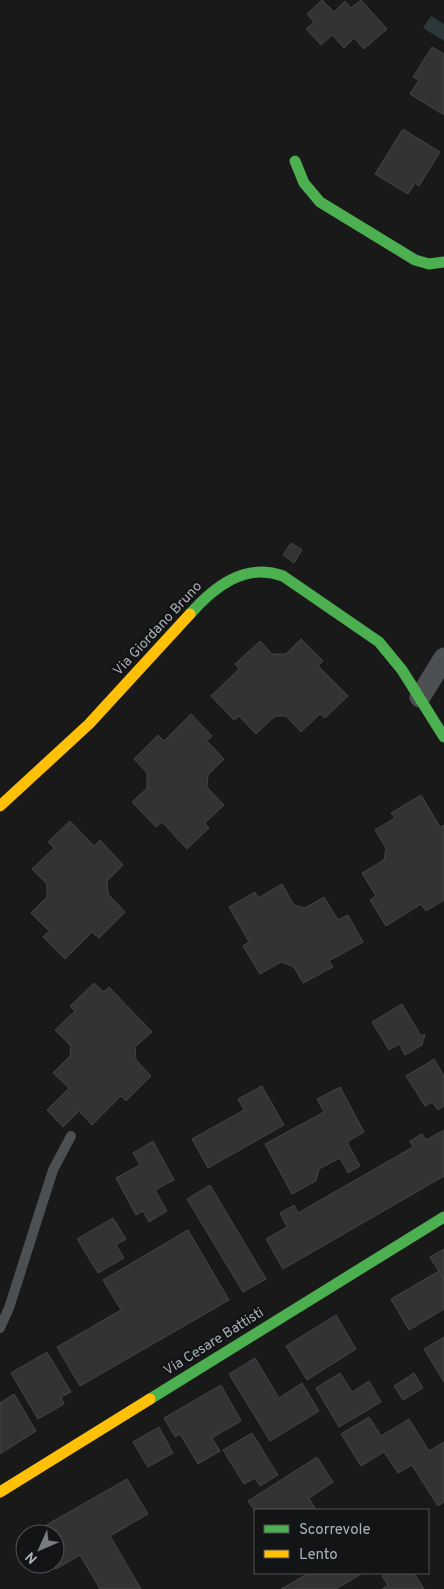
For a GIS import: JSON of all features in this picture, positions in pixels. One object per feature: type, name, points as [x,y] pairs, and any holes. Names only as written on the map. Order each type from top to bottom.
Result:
[{"type":"street","points":[[295,161],[305,186],[320,202],[421,263],[438,265],[444,262]]},
{"type":"street","name":"Via Giordano Bruno","points":[[0,806],[53,759],[101,712],[202,600],[223,584],[256,570],[275,572],[283,576],[372,637],[395,660],[444,737]]},
{"type":"street","points":[[420,697],[444,658]]},
{"type":"street","name":"Via Cesare Battisti","points":[[0,1492],[444,1217]]},
{"type":"lane","points":[[0,1328],[53,1170],[71,1136]]},
{"type":"shaded area","points":[[431,16],[444,24],[444,41],[423,28]]},
{"type":"building","points":[[322,0],[334,12],[345,1],[351,8],[361,0],[387,29],[364,49],[354,38],[344,48],[332,35],[321,45],[306,29],[314,22],[307,14]]},
{"type":"building","points":[[432,47],[444,54],[444,115],[410,94],[419,80],[413,77]]},
{"type":"building","points":[[403,129],[440,152],[419,186],[415,183],[408,194],[375,174]]},
{"type":"building","points":[[291,543],[302,550],[294,563],[283,555]]},
{"type":"building","points":[[301,639],[323,661],[318,666],[348,696],[325,718],[320,714],[301,732],[286,716],[275,716],[256,734],[239,716],[234,720],[211,696],[239,669],[235,664],[260,641],[272,654],[286,654]]},
{"type":"building","points":[[191,714],[212,736],[207,741],[224,759],[208,775],[207,787],[224,805],[205,823],[209,828],[187,849],[162,822],[156,827],[132,802],[147,788],[147,773],[134,759],[158,735],[164,741]]},
{"type":"building","points":[[421,795],[440,827],[444,825],[444,900],[426,911],[421,904],[386,926],[370,900],[376,896],[362,873],[384,860],[386,848],[375,830],[395,818],[391,813]]},
{"type":"building","points":[[70,821],[94,846],[100,840],[123,865],[107,881],[108,894],[125,912],[99,938],[92,932],[65,959],[43,937],[49,931],[31,913],[47,897],[47,884],[32,869],[54,848],[48,842]]},
{"type":"building","points":[[282,884],[294,905],[305,908],[324,897],[338,920],[348,915],[363,942],[329,961],[333,967],[303,983],[294,967],[281,962],[260,974],[243,946],[249,942],[229,907],[255,892],[258,898]]},
{"type":"building","points":[[94,983],[104,992],[109,987],[152,1032],[135,1047],[136,1060],[151,1076],[126,1101],[121,1096],[92,1125],[79,1111],[63,1127],[47,1110],[69,1088],[53,1073],[70,1056],[71,1046],[55,1030],[75,1011],[70,1006]]},
{"type":"building","points":[[402,1004],[421,1036],[425,1034],[422,1045],[405,1055],[399,1044],[389,1050],[372,1022]]},
{"type":"building","points":[[434,1059],[444,1076],[444,1106],[438,1110],[432,1102],[425,1106],[406,1076]]},
{"type":"building","points":[[262,1086],[284,1125],[208,1168],[192,1139],[244,1110],[238,1099]]},
{"type":"building","points":[[340,1087],[364,1132],[347,1142],[360,1166],[348,1173],[340,1158],[319,1169],[316,1181],[292,1194],[265,1144],[324,1112],[317,1099]]},
{"type":"building","points":[[444,1130],[444,1176],[283,1269],[266,1239],[287,1227],[280,1213],[294,1205],[298,1213],[413,1147],[410,1141],[422,1134],[426,1140]]},
{"type":"building","points":[[153,1141],[174,1180],[155,1190],[167,1211],[149,1222],[143,1211],[136,1215],[116,1178],[140,1165],[133,1153]]},
{"type":"building","points":[[210,1185],[266,1279],[243,1292],[187,1199]]},
{"type":"building","points":[[113,1218],[126,1239],[116,1245],[124,1258],[98,1273],[77,1239]]},
{"type":"building","points":[[188,1230],[229,1300],[80,1386],[57,1347],[121,1310],[103,1280]]},
{"type":"building","points":[[444,1249],[444,1280],[430,1257]]},
{"type":"building","points":[[439,1271],[444,1280],[444,1309],[409,1330],[391,1299]]},
{"type":"building","points":[[336,1315],[356,1349],[307,1380],[286,1346]]},
{"type":"building","points":[[444,1337],[444,1382],[424,1349]]},
{"type":"building","points":[[47,1352],[71,1392],[61,1397],[64,1404],[38,1419],[11,1373]]},
{"type":"building","points":[[255,1358],[279,1398],[302,1383],[319,1411],[270,1441],[229,1374]]},
{"type":"building","points":[[340,1373],[352,1392],[369,1381],[381,1402],[339,1427],[316,1388]]},
{"type":"building","points":[[414,1373],[423,1388],[403,1400],[394,1386]]},
{"type":"building","points":[[221,1385],[241,1421],[212,1438],[220,1451],[198,1464],[180,1434],[175,1437],[164,1418]]},
{"type":"building","points":[[14,1394],[36,1431],[0,1454],[0,1403]]},
{"type":"building","points":[[369,1417],[381,1436],[409,1419],[429,1451],[444,1442],[444,1502],[438,1506],[412,1465],[398,1473],[384,1452],[361,1466],[341,1434]]},
{"type":"building","points":[[159,1427],[173,1453],[148,1467],[133,1442]]},
{"type":"building","points":[[252,1433],[278,1475],[260,1486],[255,1478],[244,1484],[223,1450]]},
{"type":"building","points":[[317,1457],[333,1482],[309,1498],[315,1509],[254,1510],[248,1501]]},
{"type":"building","points":[[127,1479],[148,1514],[110,1536],[141,1589],[100,1589],[80,1555],[65,1564],[65,1524],[48,1524]]},
{"type":"building","points":[[307,1574],[360,1575],[336,1589],[281,1589]]},
{"type":"building","points":[[386,1574],[415,1574],[424,1589],[382,1589],[388,1585],[382,1576]]},
{"type":"traffic: fast","points":[[295,161],[304,183],[320,202],[415,260],[429,264],[444,262]]},
{"type":"traffic: fast","points":[[190,614],[220,586],[243,575],[256,572],[283,576],[379,642],[402,670],[444,737]]},
{"type":"traffic: fast","points":[[150,1399],[444,1217]]},
{"type":"traffic: slow","points":[[0,806],[89,724],[190,614]]},
{"type":"traffic: slow","points":[[0,1492],[150,1399]]}]
